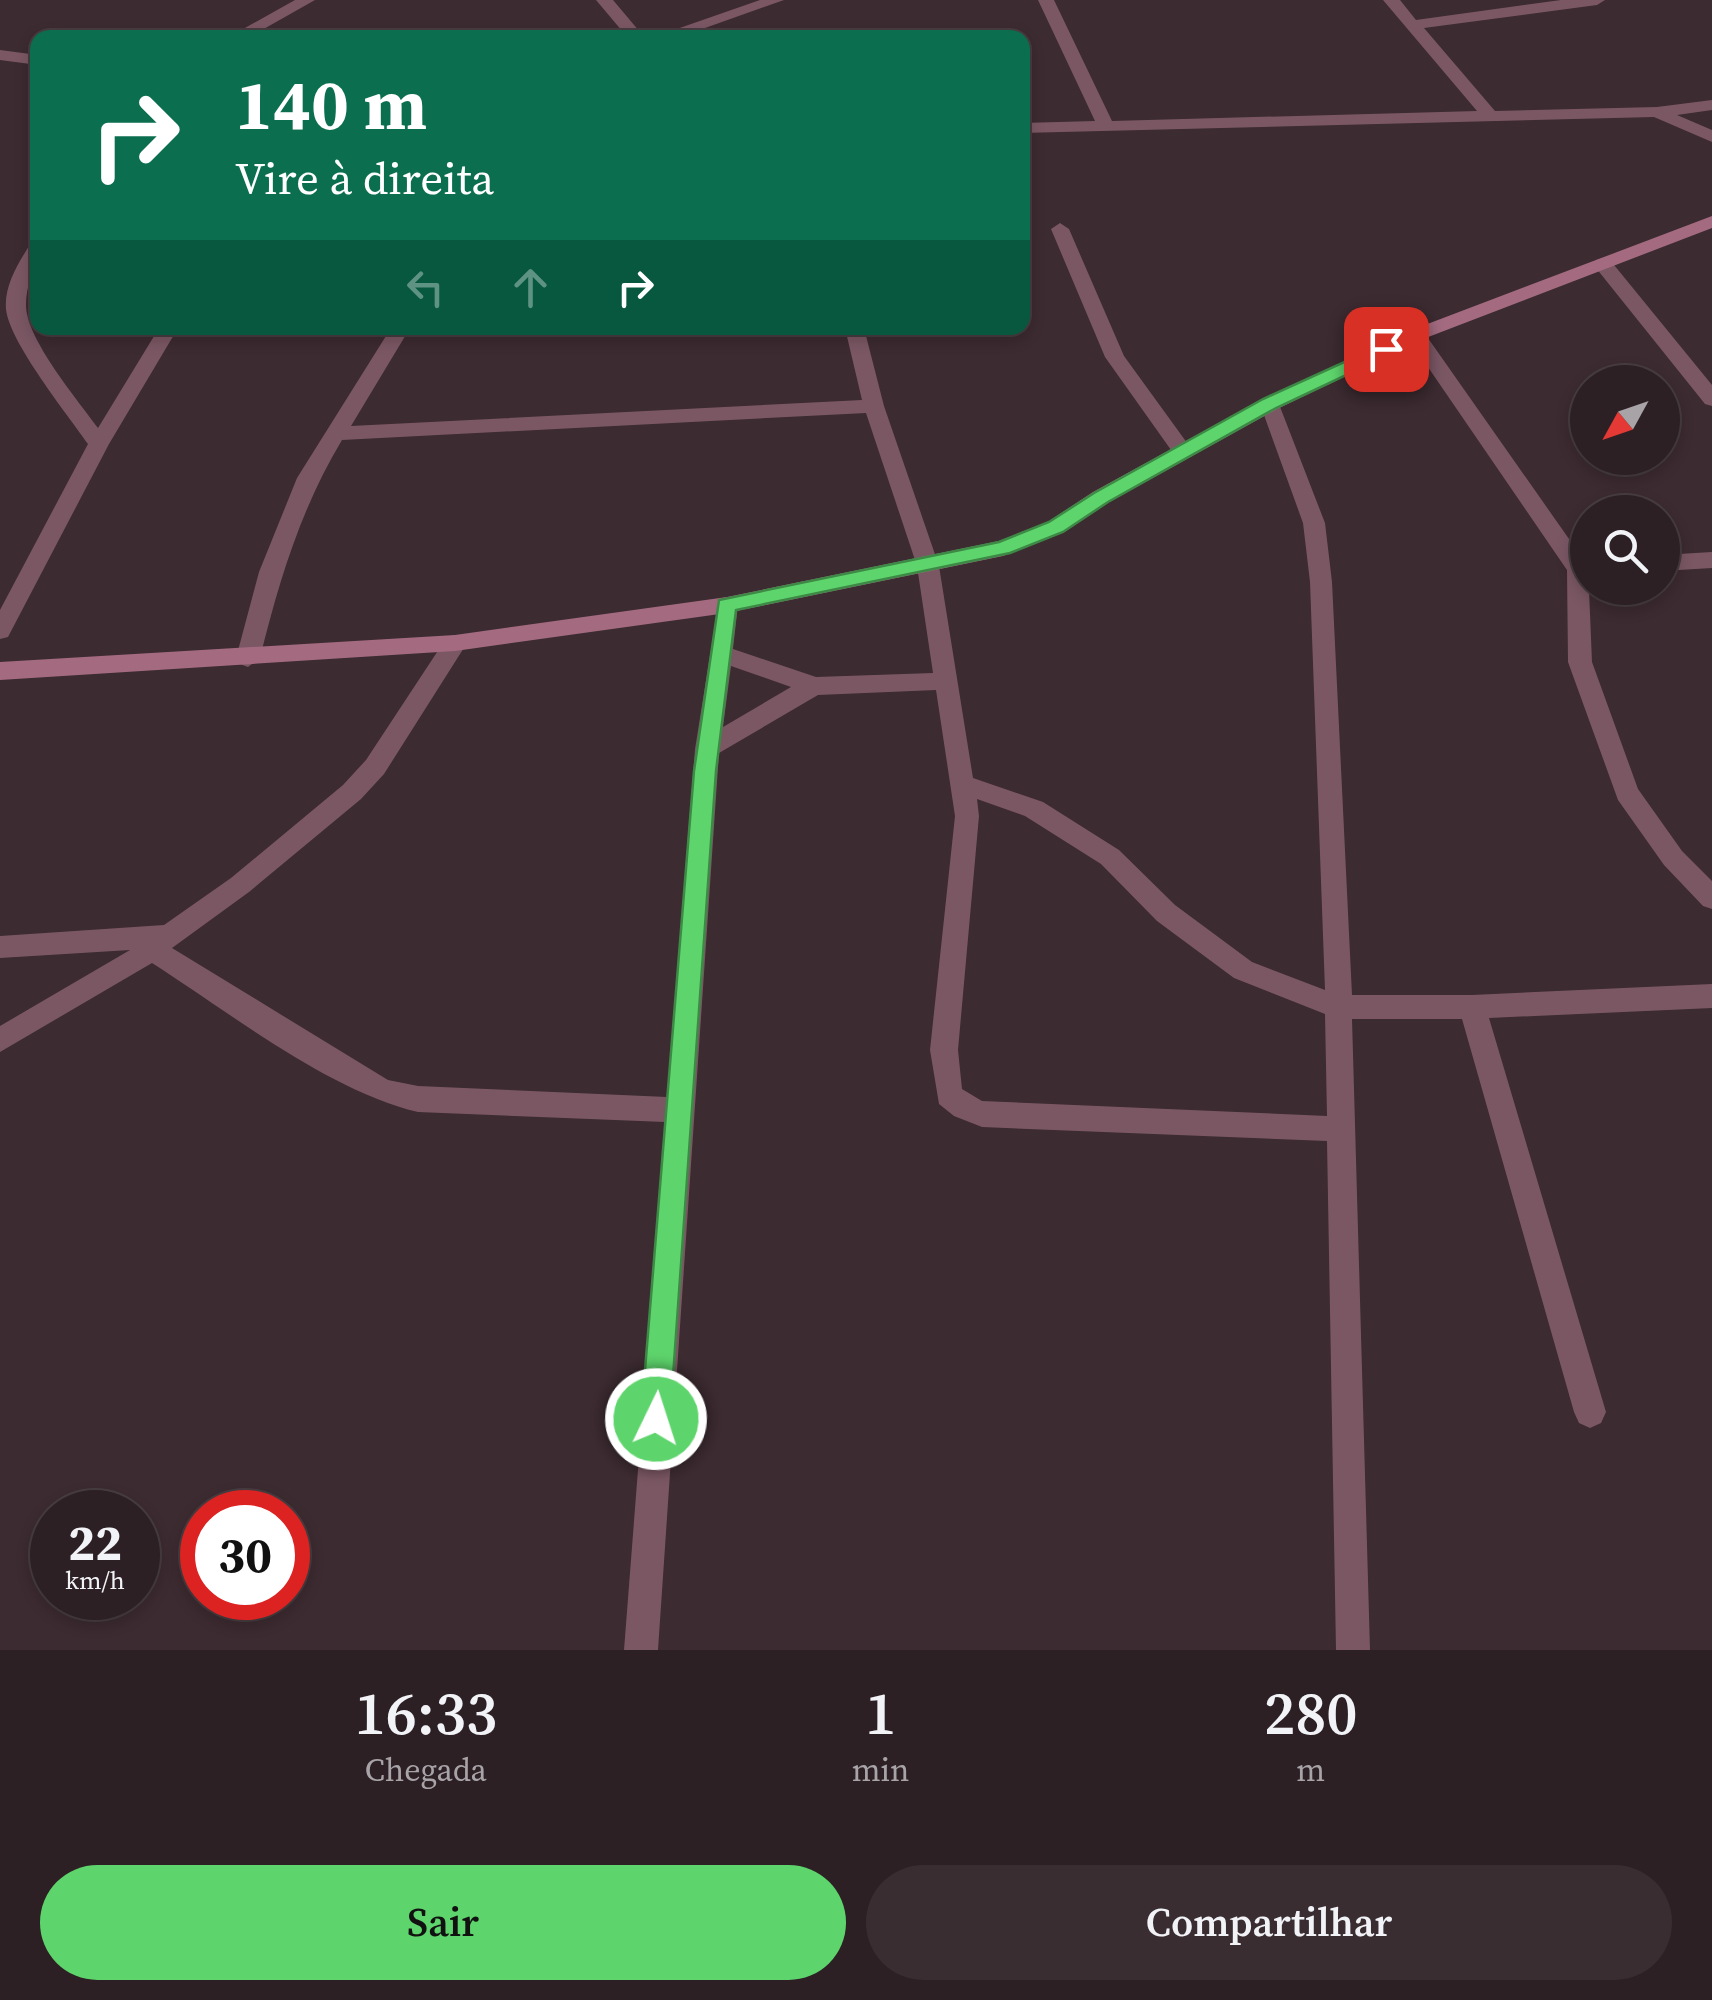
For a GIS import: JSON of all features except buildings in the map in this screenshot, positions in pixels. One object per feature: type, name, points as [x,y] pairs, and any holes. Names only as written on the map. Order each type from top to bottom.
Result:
[{"type":"street","points":[[251,30],[307,0]]},
{"type":"street","points":[[604,0],[630,30]]},
{"type":"street","points":[[684,30],[776,0]]},
{"type":"street","points":[[1046,0],[1106,125]]},
{"type":"street","points":[[1391,0],[1490,116]]},
{"type":"street","points":[[1412,25],[1597,0]]},
{"type":"street","points":[[0,54],[30,59]]},
{"type":"street","points":[[1030,128],[1656,112],[1712,104]]},
{"type":"street","points":[[1656,112],[1712,138]]},
{"type":"street","points":[[0,671],[455,643],[727,605],[1003,548],[1056,527],[1270,404],[1416,336],[1712,222]]},
{"type":"street","points":[[1060,230],[1115,357],[1183,452]]},
{"type":"street","points":[[30,255],[9,280],[8,321],[99,444]]},
{"type":"street","points":[[1603,264],[1712,399]]},
{"type":"street","points":[[0,630],[99,444],[164,335]]},
{"type":"street","points":[[248,658],[276,556],[308,478],[396,335]]},
{"type":"street","points":[[856,335],[874,406],[928,566],[967,816],[944,1050],[950,1094],[964,1108],[982,1114],[1339,1129]]},
{"type":"street","points":[[1416,336],[1570,551]]},
{"type":"street","points":[[1270,404],[1314,523],[1321,582],[1346,1268],[1352,1650]]},
{"type":"street","points":[[338,433],[874,406]]},
{"type":"street","points":[[1680,563],[1712,560]]},
{"type":"street","points":[[641,1650],[707,749],[727,605]]},
{"type":"street","points":[[1582,605],[1580,662],[1627,793],[1673,858],[1712,898]]},
{"type":"street","points":[[0,1040],[160,942],[352,792],[374,767],[455,643]]},
{"type":"street","points":[[720,654],[816,686],[946,681]]},
{"type":"street","points":[[707,749],[783,701],[816,686]]},
{"type":"street","points":[[962,784],[1034,809],[1110,858],[1166,913],[1244,970],[1338,1007],[1712,996]]},
{"type":"street","points":[[0,947],[160,942],[348,1074],[383,1091],[418,1098],[680,1110]]},
{"type":"street","points":[[1472,1006],[1590,1412]]},
{"type":"route","points":[[656,1419],[705,771],[727,605],[1003,548],[1056,527],[1101,497],[1270,404],[1386,349]]}]
